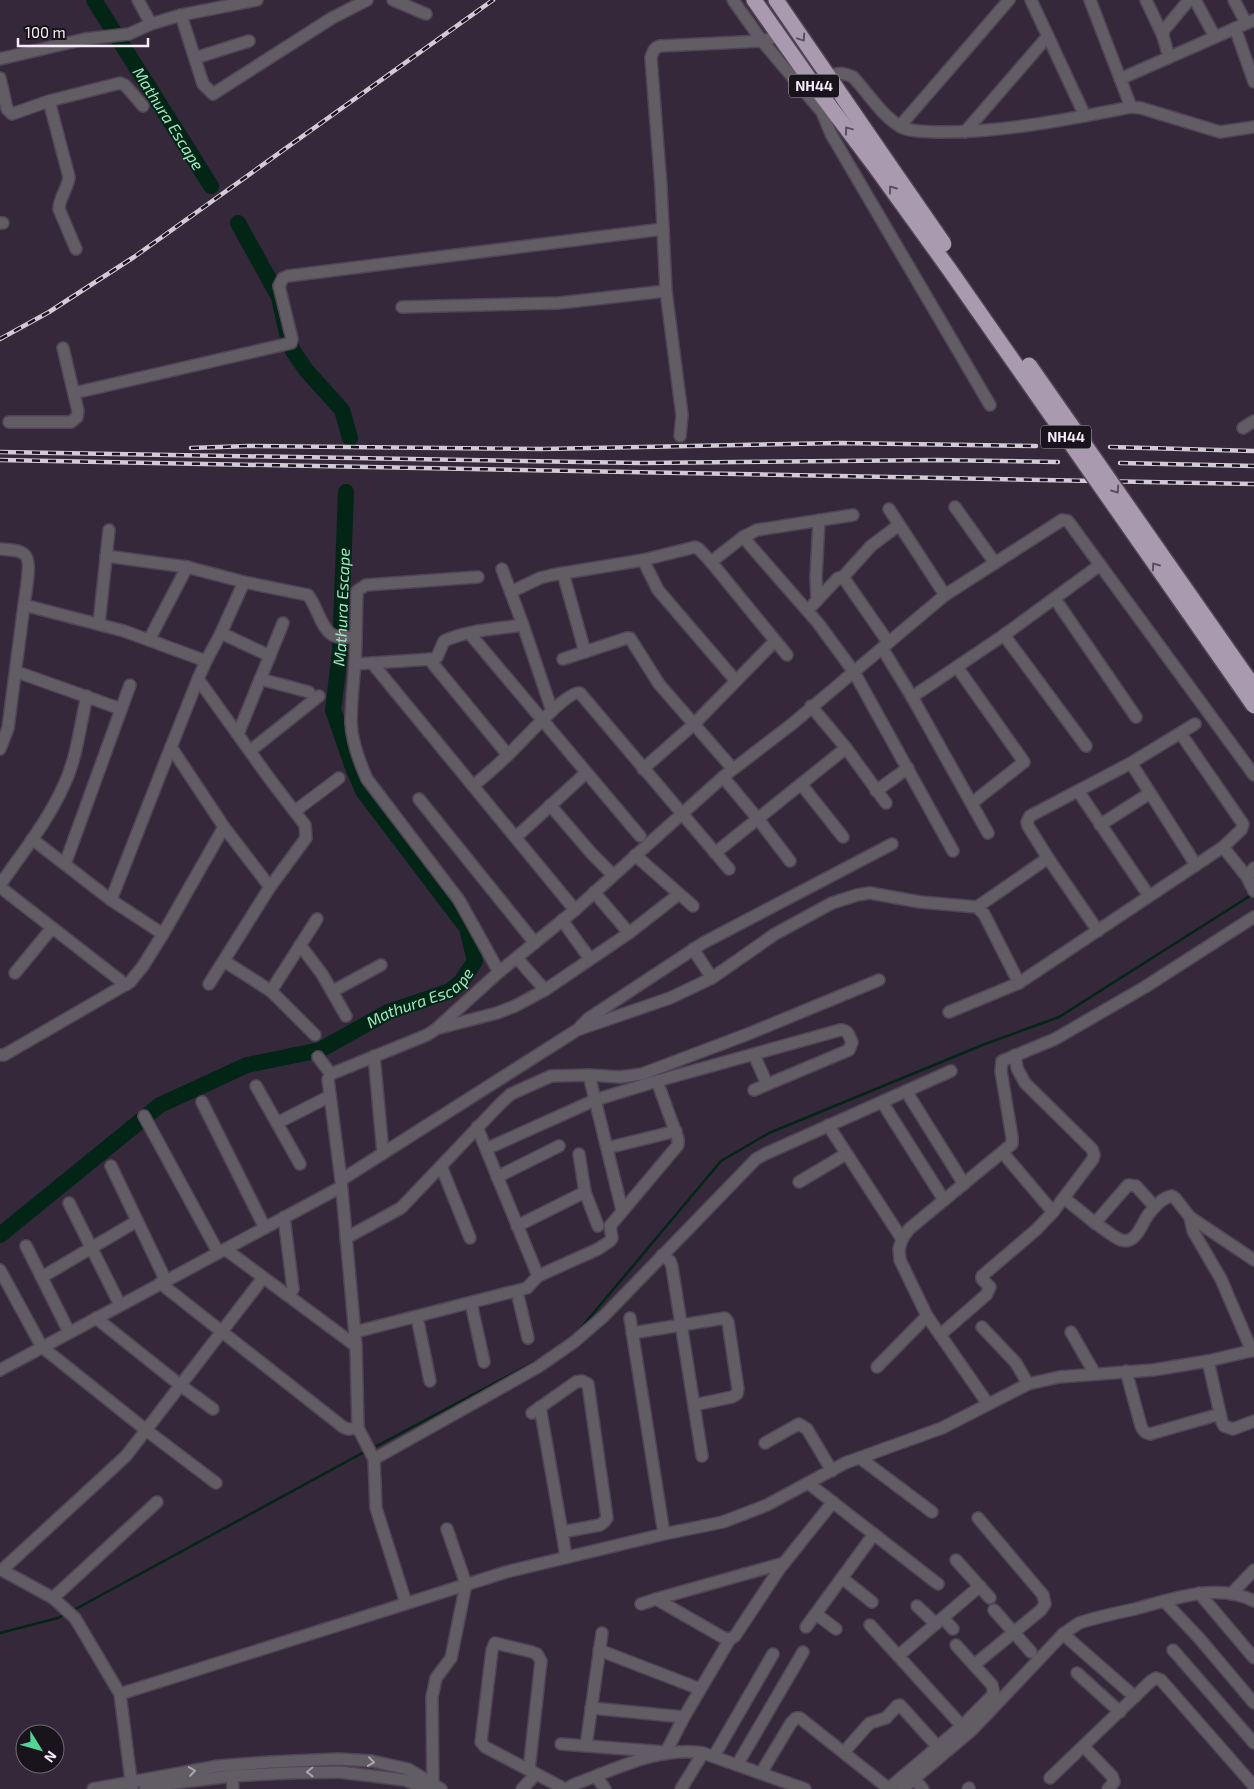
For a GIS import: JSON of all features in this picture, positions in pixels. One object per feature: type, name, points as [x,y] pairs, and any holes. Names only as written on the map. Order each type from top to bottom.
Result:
[{"type":"highway","name":"NH44","points":[[754,0],[779,36],[883,166],[1254,687]]},
{"type":"highway","name":"NH44","points":[[776,0],[827,76],[949,269],[1254,706]]},
{"type":"street","points":[[138,0],[151,24]]},
{"type":"street","points":[[192,0],[196,12]]},
{"type":"street","points":[[0,59],[85,39],[129,34],[151,24],[181,15],[250,0]]},
{"type":"street","points":[[181,15],[203,84],[213,94],[332,18],[367,0]]},
{"type":"street","points":[[393,0],[426,14]]},
{"type":"street","points":[[733,0],[762,41],[822,112],[836,143],[990,405]]},
{"type":"street","points":[[900,126],[1009,0]]},
{"type":"street","points":[[1031,0],[1085,116]]},
{"type":"street","points":[[1090,0],[1131,107]]},
{"type":"street","points":[[1146,0],[1163,36],[1169,57]]},
{"type":"street","points":[[1163,36],[1167,25],[1190,0]]},
{"type":"street","points":[[1196,0],[1215,37]]},
{"type":"street","points":[[1120,78],[1250,22],[1234,0]]},
{"type":"street","points":[[1235,28],[1254,82]]},
{"type":"street","points":[[680,436],[682,415],[666,291],[653,51],[660,46],[762,41],[779,36]]},
{"type":"street","points":[[965,132],[1048,36]]},
{"type":"street","points":[[195,58],[249,41]]},
{"type":"street","points":[[827,76],[839,73],[853,77],[887,116],[900,126],[917,132],[965,132],[1069,120],[1131,107],[1141,108],[1220,132],[1253,130]]},
{"type":"street","points":[[0,78],[7,109],[12,114],[49,101],[120,83],[125,85],[143,106]]},
{"type":"street","points":[[49,101],[69,177],[59,210],[76,249]]},
{"type":"street","points":[[74,393],[290,344],[292,339],[279,286],[283,278],[288,276],[663,229]]},
{"type":"street","points":[[402,307],[559,303],[666,291]]},
{"type":"street","points":[[9,422],[71,422],[77,417],[78,411],[63,348]]},
{"type":"street","points":[[1243,428],[1254,422]]},
{"type":"street","points":[[955,507],[995,563]]},
{"type":"street","points":[[889,509],[945,594]]},
{"type":"street","points":[[712,562],[743,537],[757,530],[854,515]]},
{"type":"street","points":[[817,600],[816,577],[819,520]]},
{"type":"street","points":[[406,1603],[376,1508],[372,1456],[360,1432],[355,1332],[341,1183],[328,1079],[331,1074],[428,1035],[436,1029],[733,769],[792,724],[945,594],[1059,521],[1065,520],[1100,565],[1254,775]]},
{"type":"street","points":[[808,610],[838,578],[843,577],[871,546],[899,525]]},
{"type":"street","points":[[98,624],[109,530]]},
{"type":"street","points":[[743,537],[808,610],[854,672],[953,851]]},
{"type":"street","points":[[510,592],[540,578],[643,560],[691,547],[699,549],[712,562],[787,655]]},
{"type":"street","points":[[0,549],[22,552],[27,556],[29,563],[8,728],[0,749]]},
{"type":"street","points":[[106,556],[187,567],[244,582],[308,595],[313,600],[328,631],[336,636],[353,637]]},
{"type":"street","points":[[643,560],[658,590],[736,681]]},
{"type":"street","points":[[912,697],[1004,635],[1100,565]]},
{"type":"street","points":[[149,640],[187,567]]},
{"type":"street","points":[[502,569],[552,711]]},
{"type":"street","points":[[563,573],[585,652]]},
{"type":"street","points":[[843,577],[885,645],[988,833]]},
{"type":"street","points":[[478,578],[366,585],[357,591],[353,637],[356,664],[351,723],[354,745],[367,779],[459,900],[499,972]]},
{"type":"street","points":[[111,900],[198,680],[244,582]]},
{"type":"street","points":[[1055,599],[1136,717]]},
{"type":"street","points":[[24,605],[124,631],[206,661]]},
{"type":"street","points":[[238,734],[283,623]]},
{"type":"street","points":[[356,664],[429,659],[437,657],[444,642],[470,634],[523,625]]},
{"type":"street","points":[[221,633],[270,656]]},
{"type":"street","points":[[470,634],[640,836]]},
{"type":"street","points":[[1004,635],[1086,746]]},
{"type":"street","points":[[563,659],[630,638],[654,677],[733,769]]},
{"type":"street","points":[[643,769],[694,724],[775,641]]},
{"type":"street","points":[[429,659],[508,755]]},
{"type":"street","points":[[372,664],[516,837],[574,910]]},
{"type":"street","points":[[957,667],[1024,762],[972,803]]},
{"type":"street","points":[[16,672],[121,709]]},
{"type":"street","points":[[250,751],[314,694],[260,678]]},
{"type":"street","points":[[198,680],[305,824],[306,838],[270,887],[209,984]]},
{"type":"street","points":[[65,864],[130,685]]},
{"type":"street","points":[[473,786],[508,755],[552,711],[574,693],[580,693],[729,870]]},
{"type":"street","points":[[87,696],[71,766],[64,785],[32,839],[0,886],[126,985]]},
{"type":"street","points":[[811,706],[846,748],[886,803]]},
{"type":"street","points":[[1098,930],[1048,858],[1028,826],[1028,819],[1030,816],[1131,763],[1196,724]]},
{"type":"street","points":[[949,1012],[1019,983],[1224,847],[1241,830],[1243,824],[1181,734]]},
{"type":"street","points":[[171,747],[224,828],[270,887]]},
{"type":"street","points":[[715,853],[846,748]]},
{"type":"street","points":[[1131,763],[1196,864]]},
{"type":"street","points":[[876,791],[908,768]]},
{"type":"street","points":[[516,837],[586,773]]},
{"type":"street","points":[[295,811],[339,778]]},
{"type":"street","points":[[723,778],[790,861]]},
{"type":"street","points":[[801,784],[843,837]]},
{"type":"street","points":[[1078,791],[1148,896]]},
{"type":"street","points":[[1100,825],[1150,793]]},
{"type":"street","points":[[419,800],[535,943]]},
{"type":"street","points":[[550,805],[592,854],[613,875]]},
{"type":"street","points":[[0,1056],[130,982],[143,966],[163,934],[224,828]]},
{"type":"street","points":[[32,839],[111,900],[163,934]]},
{"type":"street","points":[[0,1370],[284,1217],[341,1183],[383,1153],[577,1030],[589,1018],[693,950],[892,844]]},
{"type":"street","points":[[1224,847],[1251,880]]},
{"type":"street","points":[[635,855],[693,906]]},
{"type":"street","points":[[577,1030],[670,998],[712,978],[775,934],[832,903],[870,893],[920,902],[977,907],[1048,858]]},
{"type":"street","points":[[594,892],[629,933]]},
{"type":"street","points":[[436,1029],[497,1013],[545,990],[629,933],[679,894]]},
{"type":"street","points":[[977,907],[984,914],[1019,983]]},
{"type":"street","points":[[988,1404],[927,1316],[900,1260],[899,1249],[902,1239],[909,1228],[1012,1144],[1000,1066],[1002,1061],[1055,1039],[1145,987],[1254,917]]},
{"type":"street","points":[[271,991],[317,919]]},
{"type":"street","points":[[562,920],[590,959]]},
{"type":"street","points":[[15,973],[52,928]]},
{"type":"street","points":[[300,945],[333,991],[346,1016]]},
{"type":"street","points":[[693,950],[712,978]]},
{"type":"street","points":[[517,958],[545,990]]},
{"type":"street","points":[[224,961],[271,991],[315,1035]]},
{"type":"street","points":[[333,991],[381,964]]},
{"type":"street","points":[[346,1238],[401,1208],[477,1127],[511,1094],[552,1076],[589,1075],[620,1077],[642,1074],[748,1034],[879,980]]},
{"type":"street","points":[[486,1149],[595,1100],[840,1030],[848,1032],[852,1042],[849,1050],[754,1090]]},
{"type":"street","points":[[754,1055],[767,1084]]},
{"type":"street","points":[[940,1335],[989,1291],[988,1284],[982,1279],[984,1273],[1037,1229],[1053,1212],[1093,1159],[1092,1149],[1025,1083],[1017,1068],[1015,1055]]},
{"type":"street","points":[[374,1056],[383,1153]]},
{"type":"street","points":[[318,1057],[331,1074]]},
{"type":"street","points":[[372,1456],[530,1372],[556,1355],[604,1316],[756,1159],[951,1071]]},
{"type":"street","points":[[589,1075],[622,1210]]},
{"type":"street","points":[[355,1332],[516,1292],[527,1288],[538,1276],[598,1249],[610,1240],[612,1238],[610,1226],[678,1145],[676,1131],[657,1081]]},
{"type":"street","points":[[256,1086],[300,1164]]},
{"type":"street","points":[[906,1091],[964,1184]]},
{"type":"street","points":[[277,1123],[330,1096]]},
{"type":"street","points":[[202,1102],[265,1228]]},
{"type":"street","points":[[882,1102],[944,1200]]},
{"type":"street","points":[[144,1116],[222,1251],[289,1296],[356,1346]]},
{"type":"street","points":[[828,1125],[902,1239]]},
{"type":"street","points":[[477,1127],[538,1276]]},
{"type":"street","points":[[607,1148],[676,1131]]},
{"type":"street","points":[[497,1177],[559,1146]]},
{"type":"street","points":[[1003,1153],[1053,1212]]},
{"type":"street","points":[[579,1154],[585,1192],[598,1226]]},
{"type":"street","points":[[799,1182],[846,1154]]},
{"type":"street","points":[[111,1166],[163,1282],[221,1332],[343,1427],[360,1432]]},
{"type":"street","points":[[441,1166],[470,1238]]},
{"type":"street","points":[[1095,1222],[1128,1186],[1136,1186],[1155,1207]]},
{"type":"street","points":[[517,1226],[585,1192]]},
{"type":"street","points":[[1064,1198],[1124,1241],[1139,1232],[1146,1217],[1155,1207],[1167,1196],[1172,1196],[1176,1198],[1190,1217],[1254,1260]]},
{"type":"street","points":[[69,1203],[120,1305]]},
{"type":"street","points":[[284,1217],[292,1289],[289,1296]]},
{"type":"street","points":[[120,1694],[506,1572],[664,1534],[723,1522],[767,1505],[832,1470],[942,1428],[1028,1384],[1059,1377],[1152,1370],[1208,1361],[1253,1351],[1221,1278],[1196,1237],[1190,1217]]},
{"type":"street","points":[[42,1277],[137,1221]]},
{"type":"street","points":[[26,1246],[69,1332]]},
{"type":"street","points":[[662,1255],[670,1261],[672,1267],[702,1456]]},
{"type":"street","points":[[0,1270],[42,1347],[216,1483]]},
{"type":"street","points":[[131,1785],[120,1694],[75,1618],[53,1598],[1,1570],[126,1456],[263,1278]]},
{"type":"street","points":[[516,1292],[528,1338]]},
{"type":"street","points":[[471,1303],[484,1362]]},
{"type":"street","points":[[877,1367],[927,1316]]},
{"type":"street","points":[[417,1317],[430,1381]]},
{"type":"street","points":[[96,1318],[180,1386],[213,1409]]},
{"type":"street","points":[[630,1318],[664,1534]]},
{"type":"street","points":[[632,1334],[725,1318],[728,1322],[737,1394],[732,1397],[694,1404]]},
{"type":"street","points":[[982,1327],[1016,1363],[1028,1384]]},
{"type":"street","points":[[1071,1332],[1095,1374]]},
{"type":"street","points":[[1208,1361],[1224,1426],[1234,1428],[1254,1421]]},
{"type":"street","points":[[1126,1371],[1141,1426],[1146,1434],[1220,1414]]},
{"type":"street","points":[[562,1532],[600,1525],[607,1518],[588,1384],[582,1381],[576,1382],[536,1410],[566,1557]]},
{"type":"street","points":[[765,1443],[794,1426],[804,1425],[832,1470]]},
{"type":"street","points":[[860,1458],[932,1512]]},
{"type":"street","points":[[808,1484],[938,1584]]},
{"type":"street","points":[[53,1598],[157,1502]]},
{"type":"street","points":[[522,1789],[532,1772],[541,1661],[537,1654],[532,1652],[495,1643],[492,1650],[481,1742],[486,1747],[532,1772],[566,1789],[596,1776],[666,1752],[684,1717],[730,1639],[735,1636],[784,1563],[833,1502]]},
{"type":"street","points":[[974,1665],[1042,1610],[1046,1599],[978,1518]]},
{"type":"street","points":[[433,1788],[432,1698],[436,1678],[451,1658],[466,1584],[448,1529]]},
{"type":"street","points":[[806,1627],[874,1534]]},
{"type":"street","points":[[956,1560],[990,1598]]},
{"type":"street","points":[[641,1604],[784,1563]]},
{"type":"street","points":[[1232,1593],[1254,1570]]},
{"type":"street","points":[[842,1578],[872,1602]]},
{"type":"street","points":[[898,1656],[980,1586]]},
{"type":"street","points":[[1199,1593],[1254,1658]]},
{"type":"street","points":[[761,1773],[791,1722],[796,1718],[800,1718],[805,1720],[888,1789],[911,1775],[972,1730],[1063,1634],[1079,1623],[1199,1593],[1232,1593],[1245,1596],[1254,1601]]},
{"type":"street","points":[[656,1599],[724,1638],[730,1639]]},
{"type":"street","points":[[1164,1601],[1200,1638],[1254,1703]]},
{"type":"street","points":[[917,1606],[953,1630]]},
{"type":"street","points":[[994,1610],[1031,1652]]},
{"type":"street","points":[[816,1614],[836,1628]]},
{"type":"street","points":[[870,1625],[962,1726]]},
{"type":"street","points":[[586,1746],[602,1633]]},
{"type":"street","points":[[1063,1634],[1135,1697]]},
{"type":"street","points":[[902,1789],[911,1775],[937,1746],[962,1726],[994,1694],[992,1685],[956,1645]]},
{"type":"street","points":[[599,1650],[700,1689]]},
{"type":"street","points":[[1173,1650],[1254,1743]]},
{"type":"street","points":[[738,1765],[803,1652]]},
{"type":"street","points":[[681,1789],[709,1755],[772,1654]]},
{"type":"street","points":[[1077,1673],[1120,1712]]},
{"type":"street","points":[[1050,1778],[1156,1678],[1162,1680],[1254,1786]]},
{"type":"street","points":[[844,1752],[870,1723],[886,1718],[900,1705],[937,1746]]},
{"type":"street","points":[[591,1708],[684,1717]]},
{"type":"street","points":[[562,1744],[666,1752],[690,1751],[709,1755],[761,1773],[776,1784],[805,1789]]},
{"type":"street","points":[[1084,1746],[1112,1776],[1114,1782],[1108,1789]]},
{"type":"street","points":[[92,1789],[131,1785],[218,1766],[340,1760],[372,1761],[408,1769],[433,1788]]},
{"type":"street","points":[[339,1772],[340,1760]]},
{"type":"street","points":[[145,1789],[167,1784],[232,1776],[288,1772],[339,1772],[405,1780],[433,1788]]},
{"type":"street","points":[[911,1775],[923,1789]]},
{"type":"street","points":[[232,1776],[233,1789]]},
{"type":"street","points":[[596,1776],[605,1789]]},
{"type":"waterway","name":"Mathura Escape","points":[[94,0],[211,186]]},
{"type":"waterway","name":"Mathura Escape","points":[[238,223],[279,297],[288,338],[293,351],[306,370],[342,410],[350,438]]},
{"type":"waterway","name":"Mathura Escape","points":[[0,1235],[160,1105],[247,1065],[320,1050],[388,1012],[450,991],[461,982],[475,961],[467,928],[363,791],[333,710],[340,652],[346,492]]},
{"type":"waterway","points":[[575,1335],[721,1161],[769,1133],[985,1044],[1059,1017],[1253,894]]},
{"type":"waterway","points":[[373,1448],[538,1360]]},
{"type":"waterway","points":[[72,1611],[366,1451]]},
{"type":"waterway","points":[[0,1633],[58,1618],[65,1614]]},
{"type":"railway","points":[[0,339],[49,312],[134,257],[493,0]]},
{"type":"railway","points":[[191,448],[248,446],[543,449],[839,443],[1036,446]]},
{"type":"railway","points":[[1110,447],[1254,451]]},
{"type":"railway","points":[[0,452],[641,463],[936,460],[1058,462]]},
{"type":"railway","points":[[0,460],[1254,484]]},
{"type":"railway","points":[[1120,463],[1254,466]]}]
